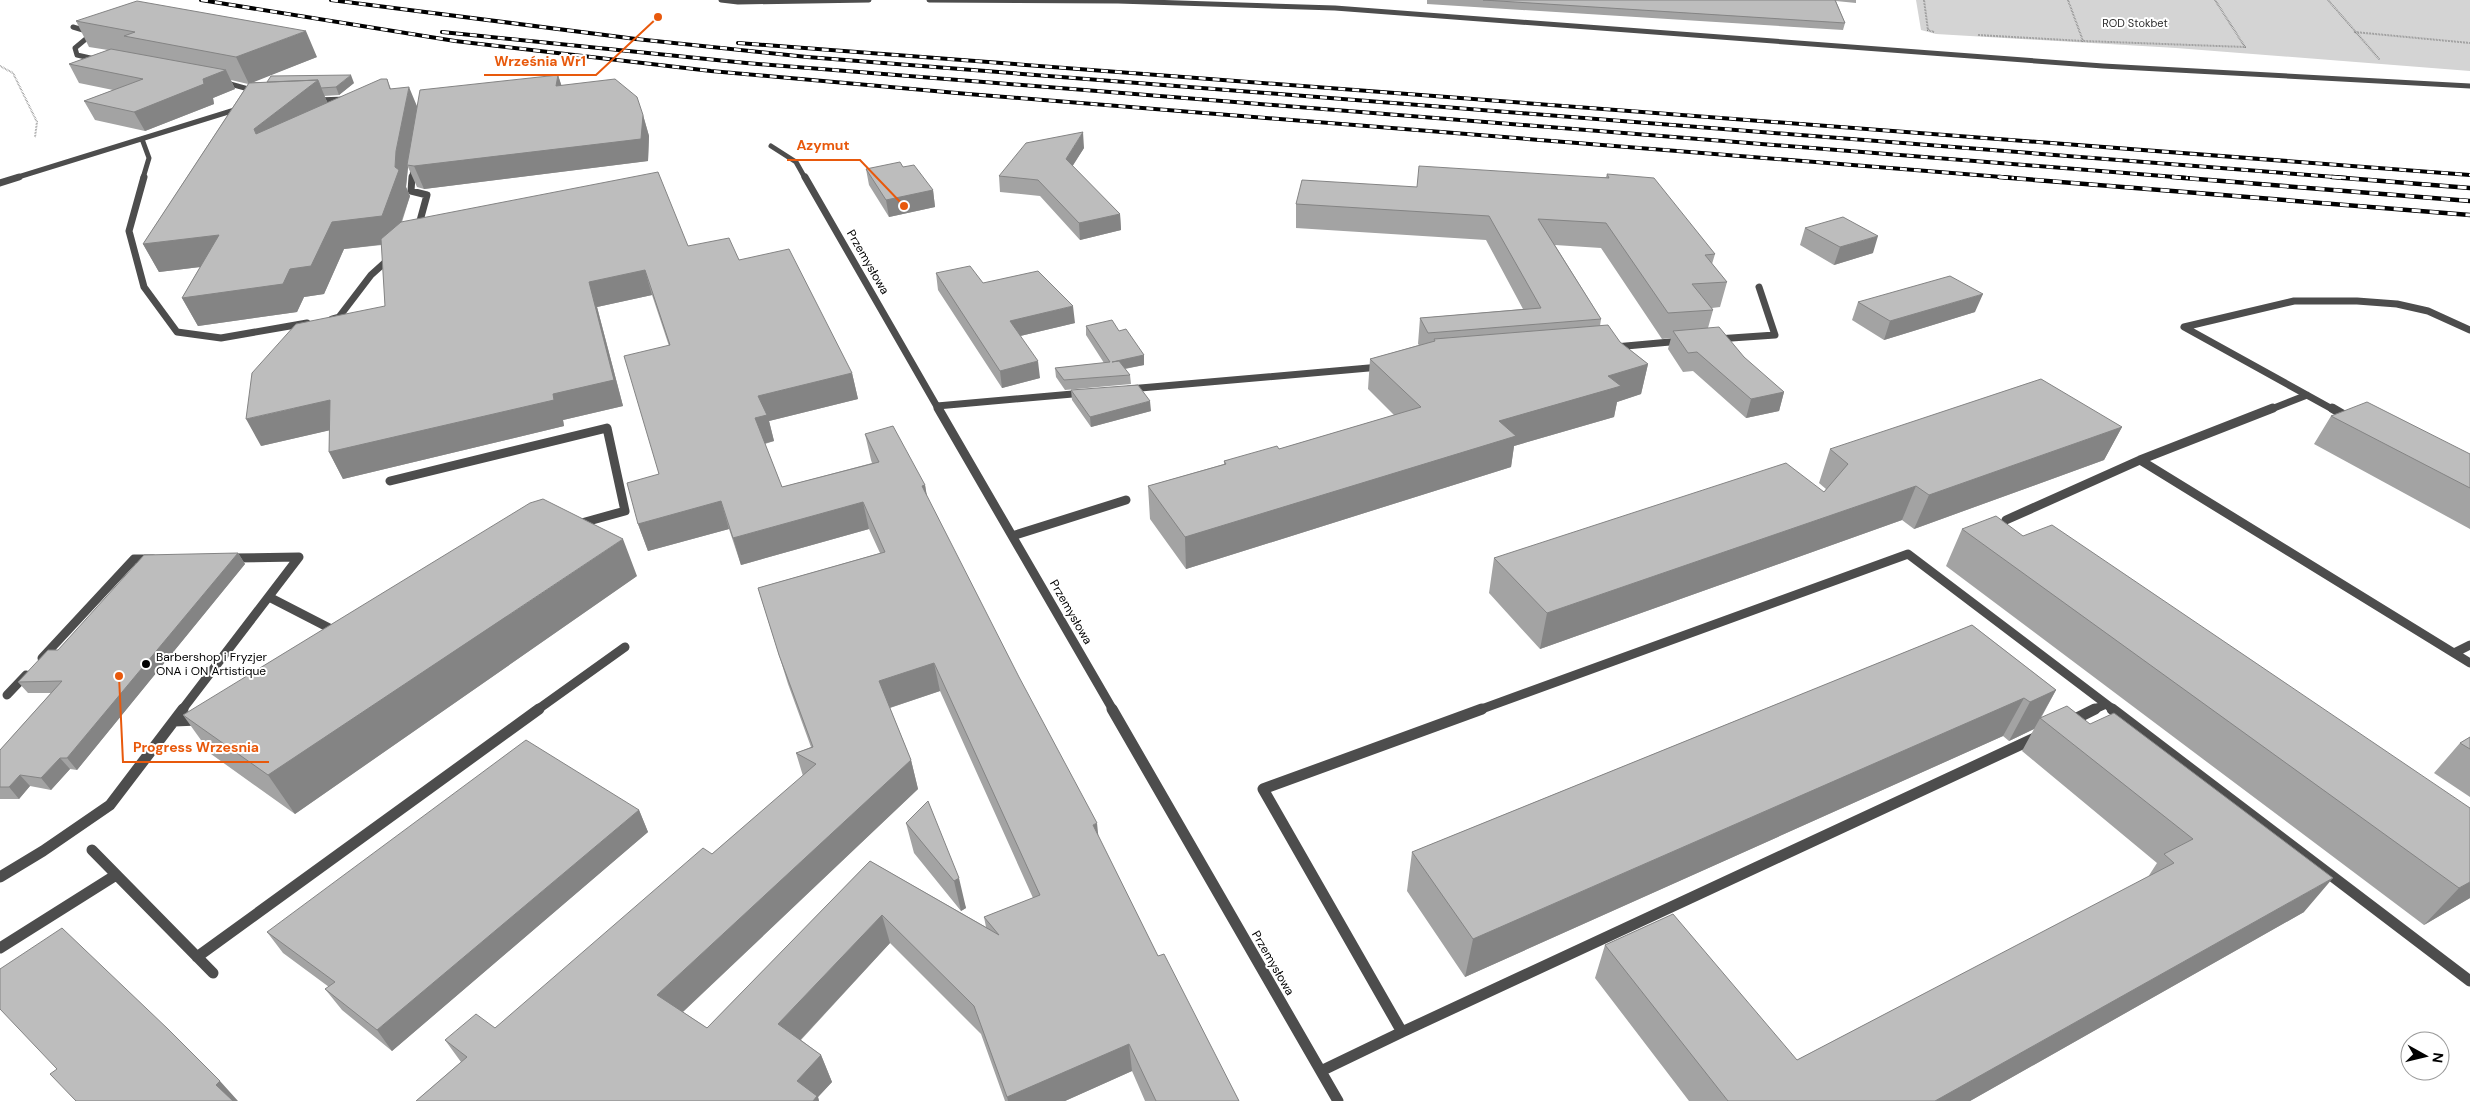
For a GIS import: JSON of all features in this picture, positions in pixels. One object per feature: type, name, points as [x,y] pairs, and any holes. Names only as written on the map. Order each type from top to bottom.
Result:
[{"type":"street","points":[[721,0],[738,2],[868,0]]},
{"type":"street","points":[[929,0],[1118,1],[1316,8],[2103,66],[2470,86]]},
{"type":"street","points":[[73,27],[93,33],[75,48],[77,56],[102,60]]},
{"type":"street","points":[[214,81],[257,91],[256,97]]},
{"type":"street","points":[[308,100],[354,99]]},
{"type":"street","points":[[246,106],[142,139],[149,158],[129,231],[144,287],[177,332],[220,338],[312,322]]},
{"type":"street","name":"Przemysłowa","points":[[771,146],[796,162],[1338,1101]]},
{"type":"street","points":[[414,157],[411,191],[427,194],[416,234]]},
{"type":"street","points":[[321,320],[339,317],[371,275],[397,252]]},
{"type":"street","points":[[1708,339],[1775,335],[1759,287]]},
{"type":"street","points":[[2359,423],[2184,327],[2294,301],[2357,301],[2397,304],[2428,311],[2470,330]]},
{"type":"street","points":[[1610,348],[1689,341]]},
{"type":"street","points":[[1124,389],[1392,366]]},
{"type":"street","points":[[937,406],[1095,392]]},
{"type":"street","points":[[2006,520],[2140,460],[2308,395]]},
{"type":"street","points":[[390,481],[608,428],[625,511],[572,526]]},
{"type":"street","points":[[2140,460],[2470,662]]},
{"type":"street","points":[[1012,536],[1126,500]]},
{"type":"street","points":[[1402,1032],[1263,789],[1908,554],[2470,981]]},
{"type":"street","points":[[0,877],[43,851],[110,805],[300,557],[222,558]]},
{"type":"street","points":[[7,695],[134,559],[163,558]]},
{"type":"street","points":[[269,597],[339,634]]},
{"type":"street","points":[[2454,653],[2470,645]]},
{"type":"street","points":[[198,957],[625,647]]},
{"type":"street","points":[[1321,1071],[2106,704]]},
{"type":"street","points":[[174,721],[197,721],[205,716]]},
{"type":"street","points":[[92,850],[213,973]]},
{"type":"street","points":[[0,948],[116,875]]},
{"type":"lane","points":[[0,183],[142,139]]},
{"type":"path","points":[[1924,0],[1928,30],[1937,32]]},
{"type":"path","points":[[2068,0],[2084,41]]},
{"type":"path","points":[[1976,34],[2084,41],[2245,47],[2215,0]]},
{"type":"path","points":[[2328,0],[2380,61]]},
{"type":"path","points":[[2354,32],[2470,42]]},
{"type":"path","points":[[0,66],[13,73],[36,122],[35,137]]},
{"type":"green space","name":"ROD Stokbet","points":[[1916,0],[2470,0],[2470,71],[2176,48],[1936,34],[1921,30]]},
{"type":"building","points":[[1483,0],[1835,0],[1845,23]]},
{"type":"building","points":[[137,1],[306,31],[236,57],[124,36],[135,32],[76,21]]},
{"type":"building","points":[[111,49],[226,70],[203,79],[204,84],[134,112],[84,101],[143,79],[69,64]]},
{"type":"building","points":[[351,75],[336,87],[321,88],[318,80],[267,82],[271,76]]},
{"type":"building","points":[[558,75],[556,86],[615,79],[637,97],[643,115],[641,139],[414,166],[407,165],[420,90]]},
{"type":"building","points":[[381,79],[387,79],[390,89],[409,87],[396,151],[395,167],[399,170],[382,216],[332,222],[311,266],[290,269],[283,284],[182,298],[219,235],[143,244],[249,83],[318,80],[254,129],[256,134]]},
{"type":"building","points":[[1083,132],[1066,159],[1120,214],[1079,223],[1038,180],[999,176],[1026,143]]},
{"type":"building","points":[[900,162],[903,167],[914,165],[933,190],[886,200],[866,169]]},
{"type":"building","points":[[1419,166],[1609,178],[1607,174],[1654,178],[1715,254],[1705,255],[1727,282],[1692,284],[1713,310],[1668,313],[1606,223],[1538,219],[1601,319],[1428,333],[1420,318],[1541,308],[1489,216],[1296,204],[1302,180],[1417,187]]},
{"type":"building","points":[[658,172],[688,246],[729,238],[739,260],[789,249],[852,373],[758,396],[767,415],[755,418],[782,487],[879,462],[865,434],[893,426],[925,485],[922,486],[1019,677],[1097,823],[1093,825],[1158,956],[1164,954],[1239,1101],[1156,1101],[1129,1044],[1007,1097],[974,1006],[882,915],[778,1024],[821,1055],[797,1081],[817,1096],[813,1101],[416,1101],[467,1057],[445,1040],[476,1014],[495,1028],[703,848],[712,854],[816,764],[796,753],[813,747],[779,655],[758,588],[885,552],[863,502],[733,538],[721,501],[638,524],[627,483],[659,474],[624,356],[670,345],[645,270],[589,282],[614,380],[553,394],[554,400],[329,452],[330,400],[246,419],[252,373],[296,324],[385,306],[381,239],[401,222]],"holes":[[[934,663],[1040,895],[984,917],[999,935],[870,861],[707,1028],[657,995],[911,760],[879,681]]]},
{"type":"building","points":[[1843,217],[1878,236],[1840,247],[1805,228]]},
{"type":"building","points":[[970,266],[983,283],[1038,271],[1073,306],[1010,321],[1038,361],[1000,371],[936,273]]},
{"type":"building","points":[[1950,276],[1983,294],[1890,321],[1858,302]]},
{"type":"building","points":[[1112,320],[1119,331],[1126,329],[1144,355],[1112,362],[1119,361],[1130,375],[1064,380],[1055,368],[1110,362],[1086,326]]},
{"type":"building","points":[[1608,325],[1620,342],[1648,364],[1608,376],[1621,386],[1499,421],[1516,436],[1185,537],[1148,486],[1226,464],[1224,461],[1277,446],[1279,449],[1421,407],[1370,359],[1435,341],[1434,339]]},
{"type":"building","points":[[1719,327],[1744,357],[1784,392],[1751,399],[1697,352],[1688,353],[1673,331]]},
{"type":"building","points":[[2041,379],[2122,427],[1929,495],[1916,486],[1547,613],[1494,558],[1786,463],[1824,492],[1848,464],[1830,449]]},
{"type":"building","points":[[1138,385],[1150,401],[1090,417],[1071,390]]},
{"type":"building","points":[[2367,402],[2470,454],[2470,488],[2331,416]]},
{"type":"building","points":[[543,499],[623,539],[268,775],[183,715],[530,503]]},
{"type":"building","points":[[1996,516],[2023,536],[2052,525],[2470,808],[2470,882],[2459,888],[1962,529]]},
{"type":"building","points":[[238,553],[67,758],[60,758],[41,778],[20,775],[9,787],[0,787],[0,750],[62,681],[18,682],[48,650],[58,650],[144,555]]},
{"type":"building","points":[[1972,625],[2056,690],[2030,702],[2024,698],[1473,939],[1412,852]]},
{"type":"building","points":[[2067,706],[2090,724],[2114,713],[2333,878],[1935,1101],[1728,1101],[1605,945],[1673,914],[1797,1060],[2174,863],[2164,854],[2193,839],[2040,718]]},
{"type":"building","points":[[2470,737],[2470,749],[2460,743]]},
{"type":"building","points":[[526,740],[639,810],[377,1030],[325,989],[335,982],[267,932]]},
{"type":"building","points":[[928,801],[959,878],[954,881],[906,823]]},
{"type":"building","points":[[62,928],[220,1081],[216,1085],[233,1101],[76,1101],[50,1074],[57,1069],[0,1009],[0,969]]},
{"type":"railway","points":[[201,0],[455,41],[711,71],[968,94],[2014,178]]},
{"type":"railway","points":[[331,0],[636,39],[807,57],[2348,178]]},
{"type":"railway","points":[[442,32],[746,63],[2188,178]]},
{"type":"railway","points":[[738,43],[2470,175]]},
{"type":"railway","points":[[1999,177],[2470,215]]},
{"type":"railway","points":[[2172,177],[2470,201]]},
{"type":"railway","points":[[2332,177],[2470,188]]},
{"type":"place","name":"Września Wr1","points":[[658,17]]},
{"type":"place","name":"Azymut","points":[[904,206]]},
{"type":"place","name":"Barbershop i Fryzjer ONA i ON Artistique","points":[[146,664]]},
{"type":"place","name":"Progress Wrzesnia","points":[[119,676]]}]
